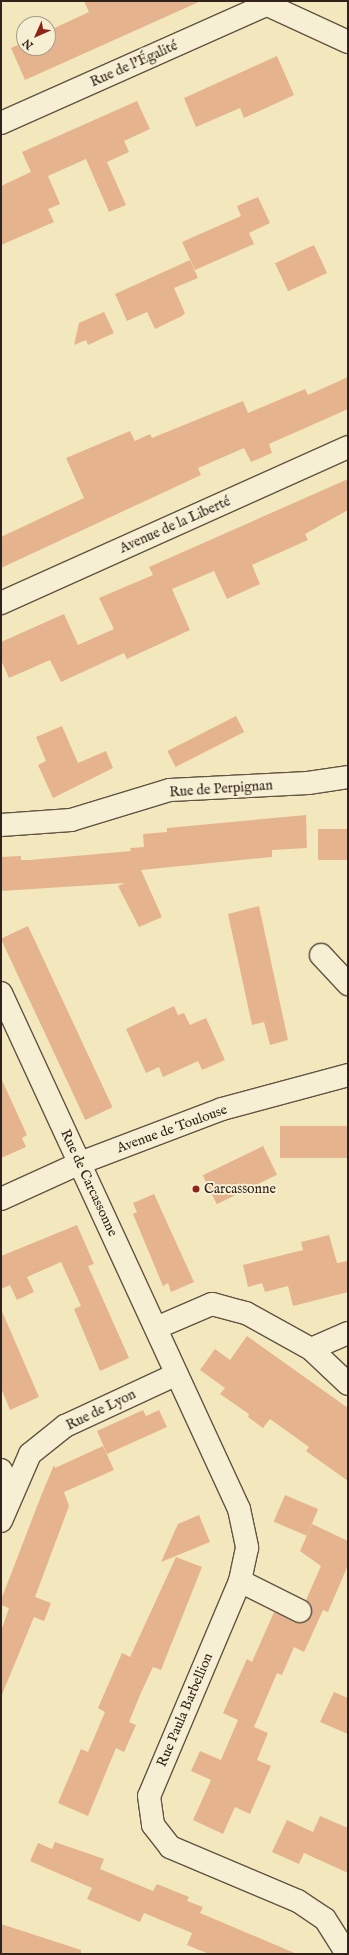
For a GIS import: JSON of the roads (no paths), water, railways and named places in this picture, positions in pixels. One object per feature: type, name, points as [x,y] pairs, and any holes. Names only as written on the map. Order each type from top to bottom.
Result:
[{"type":"street","points":[[263,3],[348,42]]},
{"type":"street","name":"Rue de l'Égalité","points":[[1,123],[263,3]]},
{"type":"street","name":"Avenue de la Liberté","points":[[1,603],[348,447]]},
{"type":"street","name":"Rue de Perpignan","points":[[1,825],[71,820],[170,790],[308,783],[348,777]]},
{"type":"street","points":[[321,955],[348,984]]},
{"type":"street","name":"Rue de Carcassonne","points":[[1,993],[177,1374]]},
{"type":"street","name":"Avenue de Toulouse","points":[[1,1199],[80,1163],[222,1109],[348,1075]]},
{"type":"street","points":[[156,1328],[212,1304],[246,1313],[311,1349],[348,1384]]},
{"type":"street","points":[[311,1349],[348,1333]]},
{"type":"street","name":"Rue de Lyon","points":[[1,1520],[30,1454],[65,1426],[177,1374]]},
{"type":"street","name":"Rue Paula Barbellion","points":[[177,1374],[239,1509],[247,1548],[240,1580],[149,1796],[153,1825],[170,1847],[298,1901],[325,1919],[347,1954]]},
{"type":"street","points":[[1,1470],[12,1492]]},
{"type":"street","points":[[240,1580],[300,1611]]},
{"type":"place","name":"Carcassonne","points":[[196,1189]]}]
